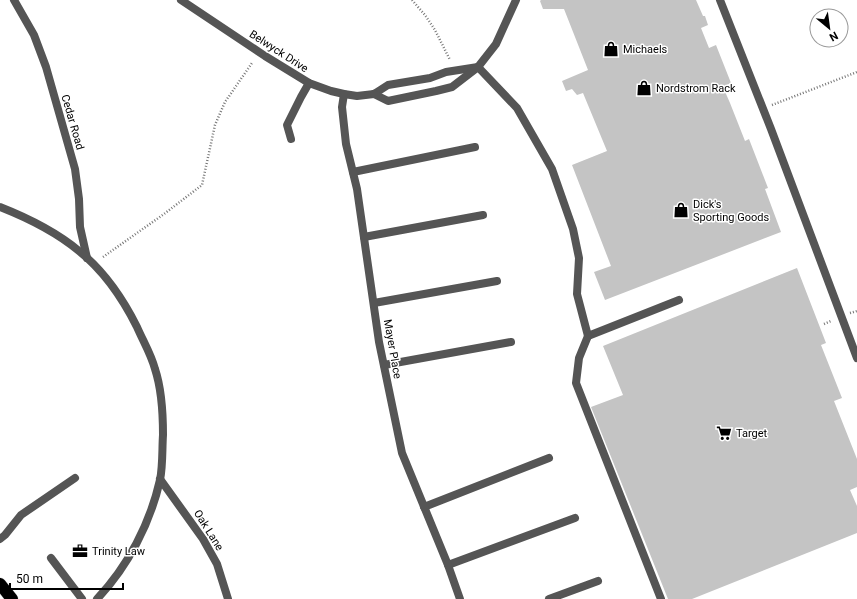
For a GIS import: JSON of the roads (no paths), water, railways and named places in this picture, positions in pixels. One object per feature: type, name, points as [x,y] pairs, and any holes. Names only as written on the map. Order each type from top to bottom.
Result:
[{"type":"highway","points":[[0,584],[12,599]]},
{"type":"street","name":"Cedar Road","points":[[14,0],[34,35],[46,67],[75,169],[79,199],[80,227],[87,258]]},
{"type":"street","name":"Belwyck Drive","points":[[181,0],[265,56],[309,83],[344,94],[357,96],[374,94],[388,85],[430,78],[446,72],[478,67]]},
{"type":"street","name":"Belwyck Drive","points":[[374,94],[388,101],[452,87],[478,67],[496,44],[516,0]]},
{"type":"street","points":[[720,0],[857,358]]},
{"type":"street","points":[[478,67],[517,108],[552,169],[573,229],[579,258],[577,294],[588,336],[579,358],[576,383],[661,599]]},
{"type":"street","points":[[291,139],[287,125],[309,83]]},
{"type":"street","name":"Mayer Place","points":[[344,94],[342,107],[346,144],[358,189],[380,342],[402,453],[448,565],[460,599]]},
{"type":"street","points":[[353,172],[475,147]]},
{"type":"street","points":[[0,207],[24,216],[56,234],[93,264],[108,280],[119,295],[132,318],[155,368],[161,395],[163,418],[160,479],[141,535],[127,561],[97,599]]},
{"type":"street","points":[[364,237],[483,215]]},
{"type":"street","points":[[374,303],[497,281]]},
{"type":"street","points":[[588,336],[679,300]]},
{"type":"street","points":[[384,365],[511,342]]},
{"type":"street","points":[[424,507],[549,458]]},
{"type":"street","points":[[0,538],[5,536],[21,516],[75,478]]},
{"type":"street","name":"Oak Lane","points":[[160,479],[203,539],[217,564],[228,599]]},
{"type":"street","points":[[448,565],[575,518]]},
{"type":"street","points":[[52,558],[82,599]]},
{"type":"street","points":[[549,599],[598,581]]},
{"type":"place","name":"Michaels","points":[[611,49]]},
{"type":"place","name":"Nordstrom Rack","points":[[644,88]]},
{"type":"place","name":"Dick's Sporting Goods","points":[[681,210]]},
{"type":"place","name":"Target","points":[[724,433]]},
{"type":"place","name":"Trinity Law","points":[[80,551]]}]
